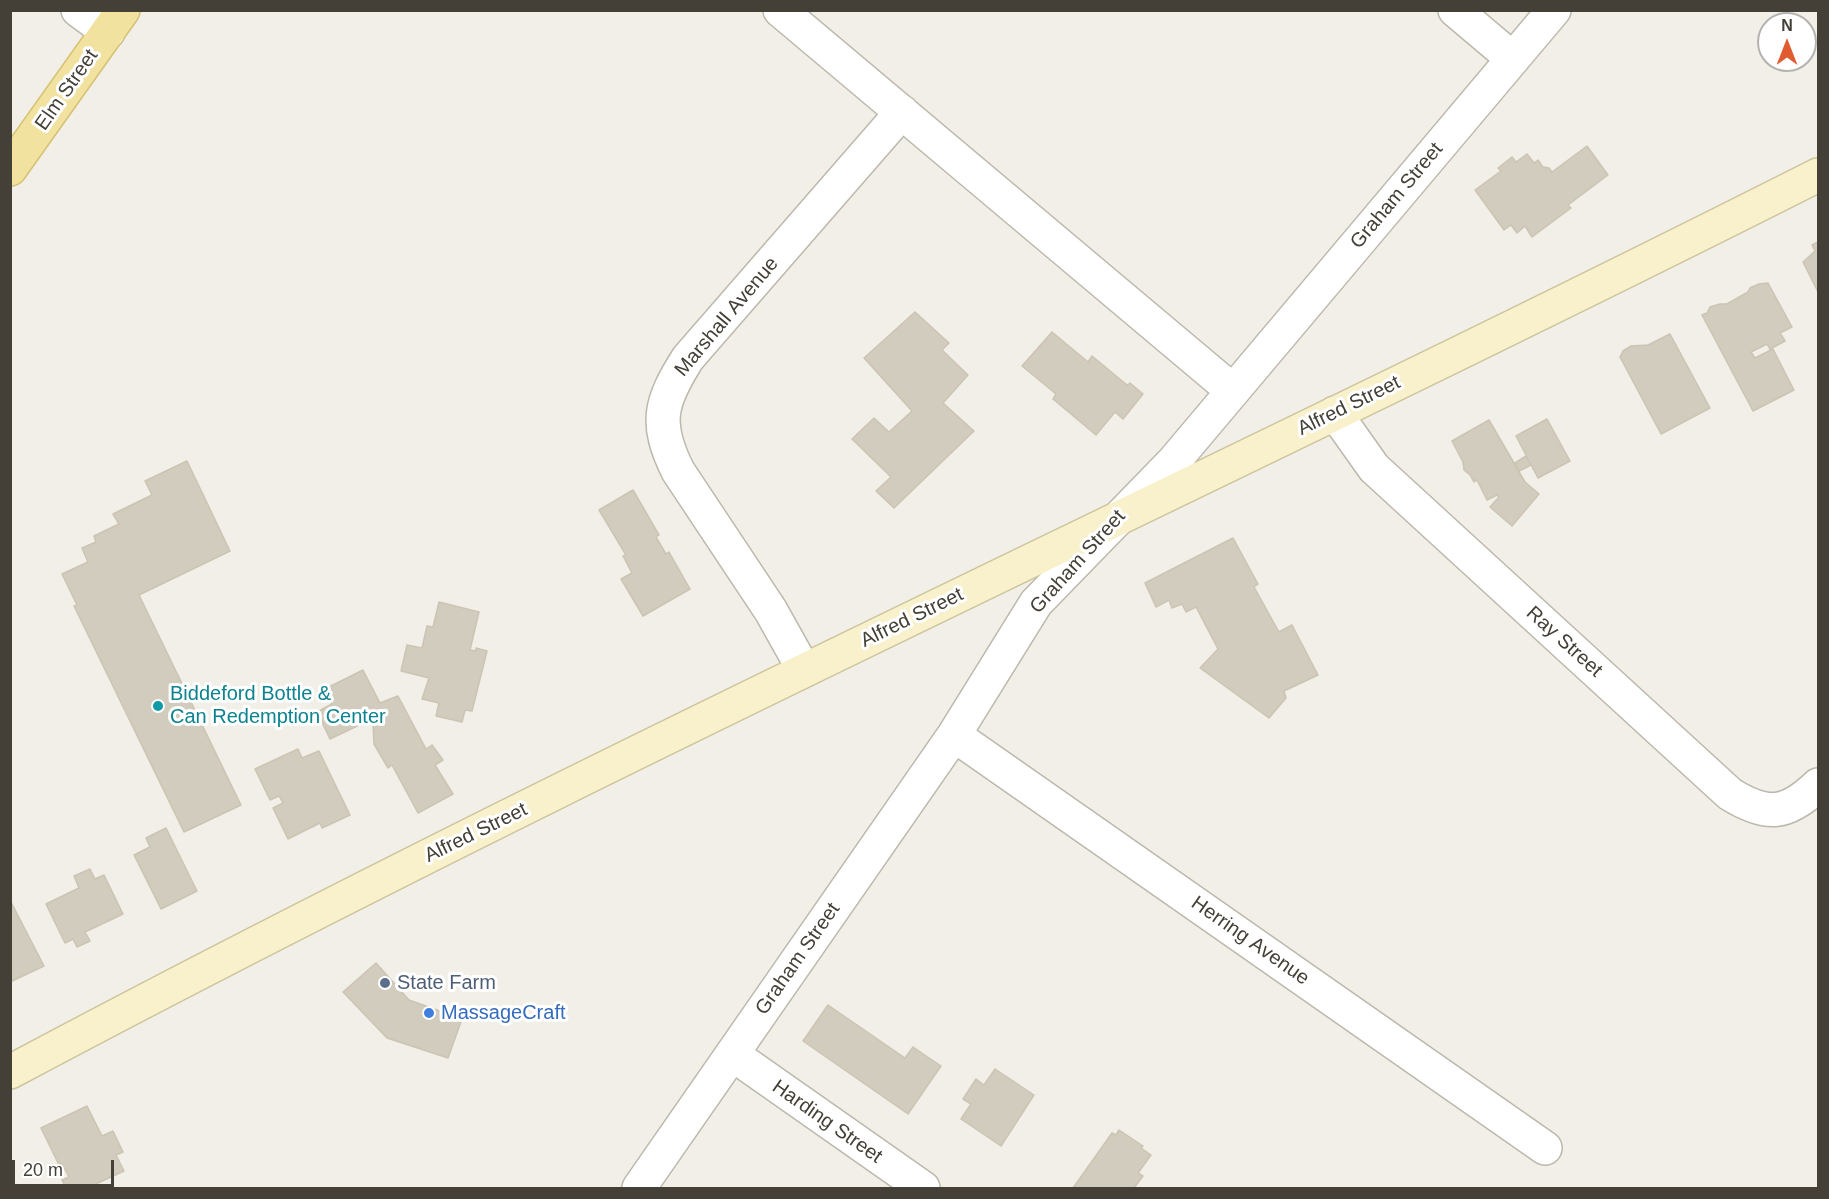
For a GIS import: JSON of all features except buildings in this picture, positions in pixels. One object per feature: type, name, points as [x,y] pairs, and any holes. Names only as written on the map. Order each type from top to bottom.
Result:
[{"type":"main road","name":"Elm Street","points":[[10,169],[116,21]]},
{"type":"main road","name":"Alfred Street","points":[[10,1072],[156,994],[804,670],[1335,413],[1818,175]]},
{"type":"street","points":[[78,10],[116,21]]},
{"type":"street","points":[[780,10],[1233,391]]},
{"type":"street","points":[[1455,10],[1513,59]]},
{"type":"street","name":"Graham Street","points":[[639,1188],[954,735],[1036,603],[1174,461],[1554,10]]},
{"type":"street","name":"Marshall Avenue","points":[[804,670],[771,610],[678,471],[668,451],[664,434],[663,415],[666,397],[688,358],[902,112]]},
{"type":"street","name":"Ray Street","points":[[1335,413],[1374,468],[1730,794],[1748,805],[1775,810],[1797,803],[1818,785]]},
{"type":"street","name":"Herring Avenue","points":[[954,735],[1545,1148]]},
{"type":"street","name":"Harding Street","points":[[732,1054],[923,1188]]},
{"type":"place","name":"Biddeford Bottle & Can Redemption Center","points":[[158,706]]},
{"type":"place","name":"State Farm","points":[[385,983]]},
{"type":"place","name":"MassageCraft","points":[[429,1013]]}]
